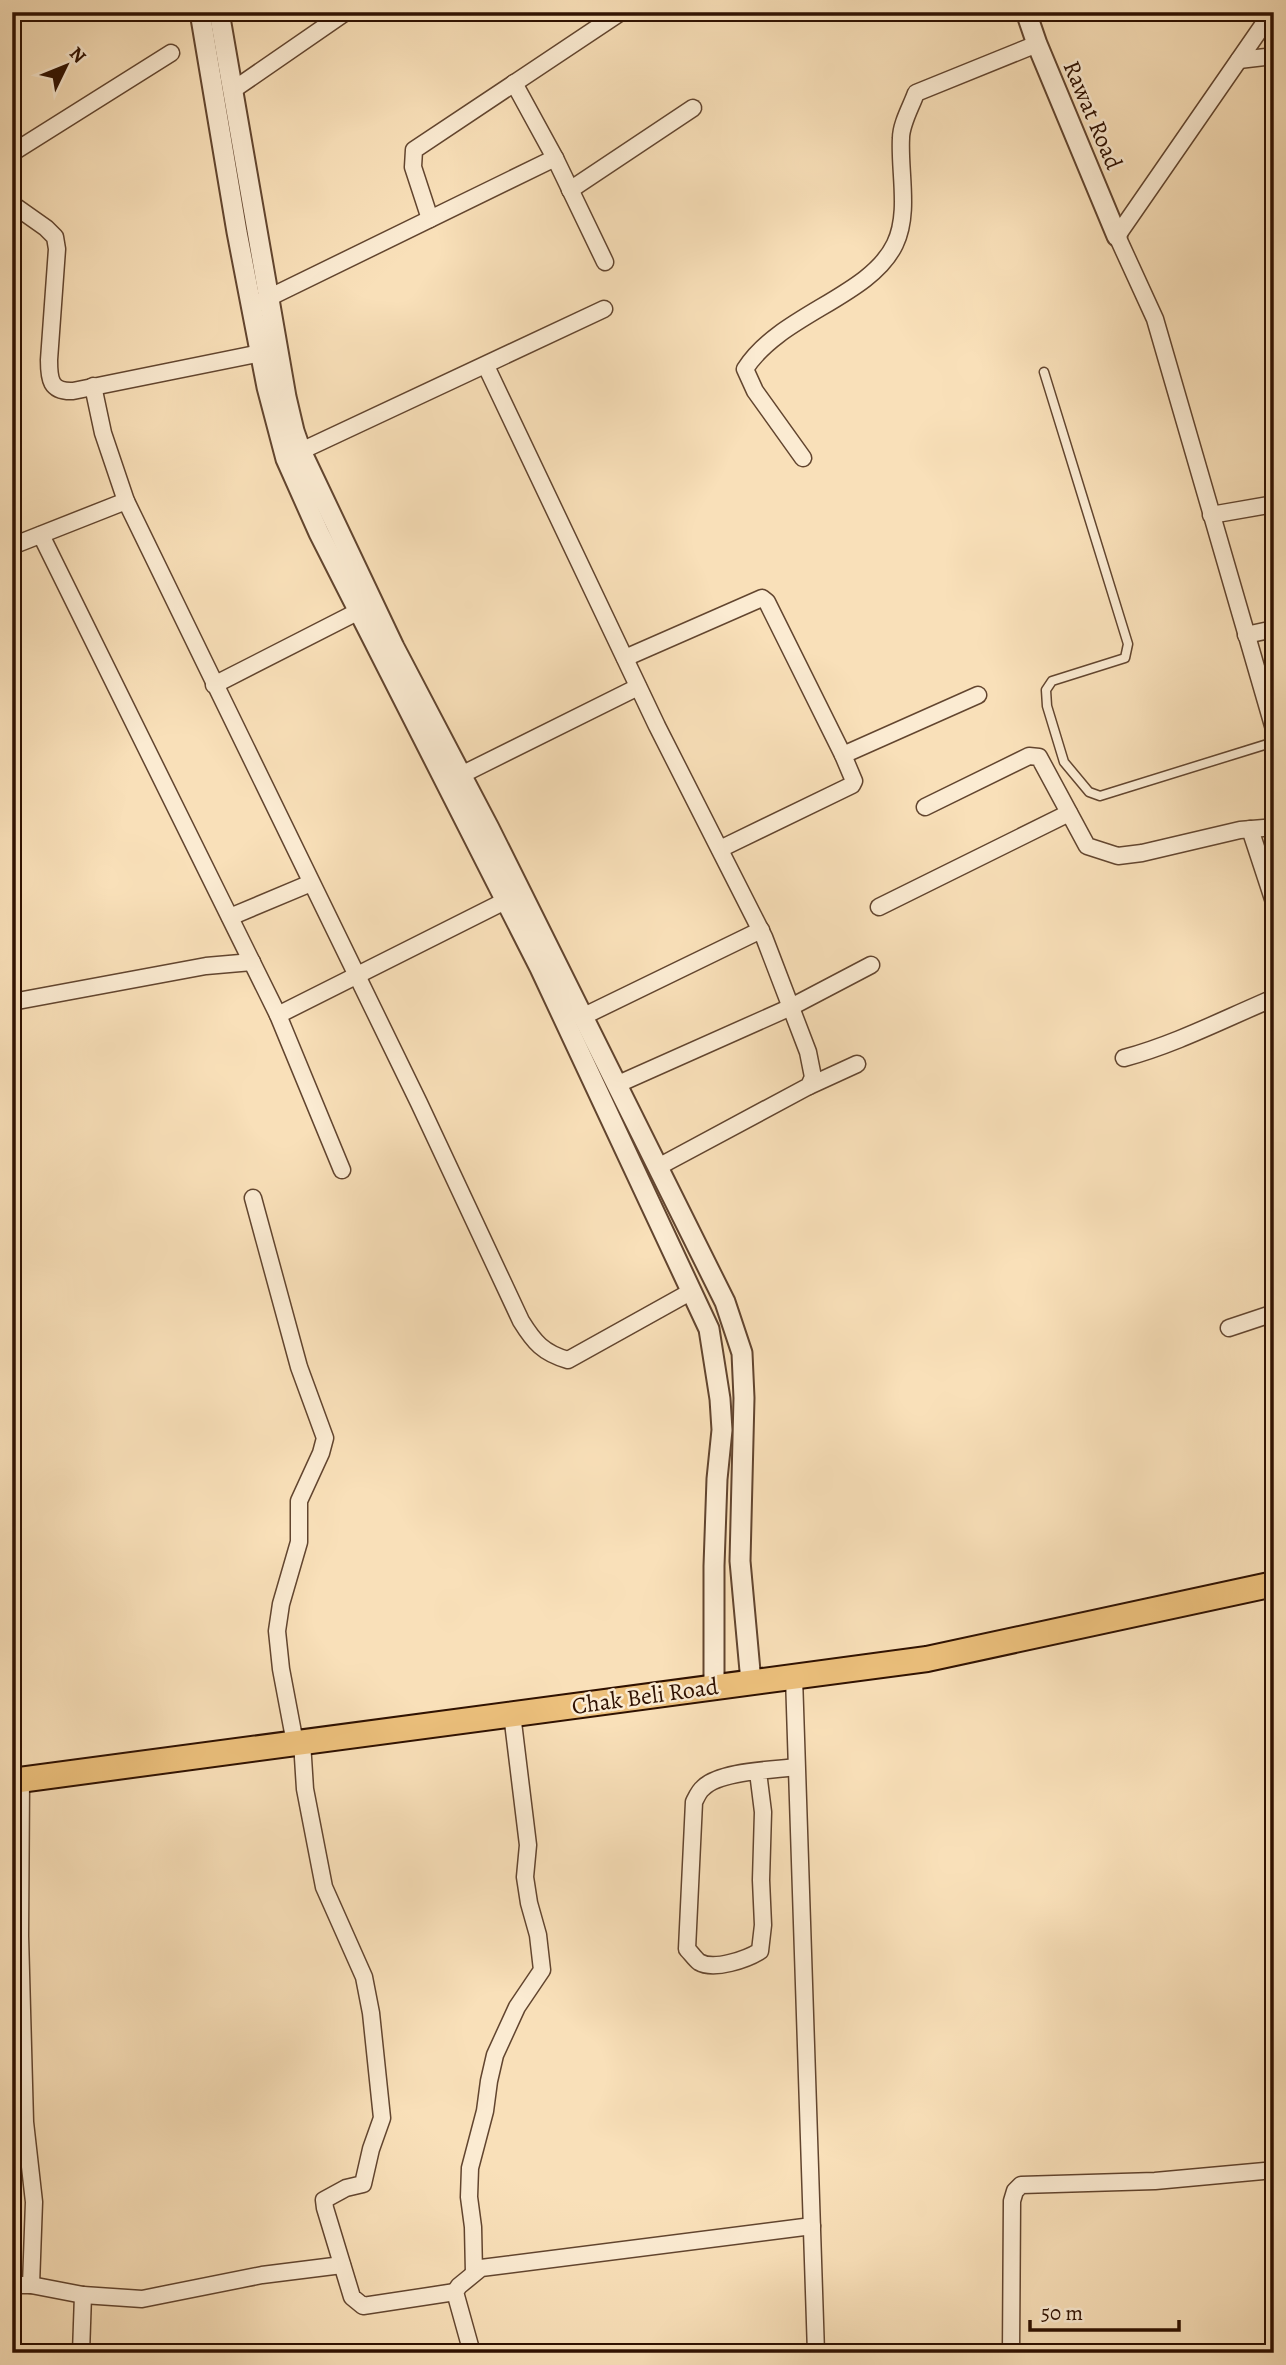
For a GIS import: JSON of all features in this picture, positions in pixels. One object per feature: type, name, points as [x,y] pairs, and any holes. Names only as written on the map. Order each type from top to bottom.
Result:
[{"type":"main road","name":"Chak Beli Road","points":[[17,1780],[927,1659],[1274,1584]]},
{"type":"street","points":[[200,12],[260,302],[301,451],[394,647],[461,775],[505,901],[540,968],[709,1329],[722,1430],[717,1479],[714,1687]]},
{"type":"street","points":[[219,12],[233,90],[260,302],[261,353],[286,459],[319,533],[359,611],[582,1017],[725,1302],[742,1353],[744,1398],[740,1561],[751,1682]]},
{"type":"street","points":[[233,90],[346,12]]},
{"type":"street","points":[[430,219],[413,167],[414,150],[621,12]]},
{"type":"street","name":"Rawat Road","points":[[1026,12],[1117,236]]},
{"type":"street","points":[[1267,15],[1239,60],[1117,236],[1155,319],[1274,729]]},
{"type":"street","points":[[803,458],[755,391],[745,369],[755,354],[770,340],[876,269],[895,244],[904,209],[901,135],[916,93],[1037,44]]},
{"type":"street","points":[[12,153],[171,53]]},
{"type":"street","points":[[1239,60],[1274,56]]},
{"type":"street","points":[[514,83],[555,158],[605,262]]},
{"type":"street","points":[[570,190],[692,107]]},
{"type":"street","points":[[260,302],[555,158]]},
{"type":"street","points":[[12,204],[55,237],[57,249],[49,375],[56,388],[62,391],[93,386],[261,353]]},
{"type":"street","points":[[301,451],[604,309]]},
{"type":"street","points":[[486,366],[638,687],[761,930],[808,1052],[813,1077],[809,1086]]},
{"type":"street","points":[[93,386],[103,433],[126,501],[357,976],[520,1321],[533,1340],[553,1356],[568,1360],[692,1292]]},
{"type":"street","points":[[12,546],[126,501]]},
{"type":"street","points":[[1212,515],[1274,504]]},
{"type":"street","points":[[41,534],[278,1015],[342,1170]]},
{"type":"street","points":[[625,658],[762,598],[767,602],[854,781],[852,785],[720,849]]},
{"type":"street","points":[[214,685],[359,611]]},
{"type":"street","points":[[1246,635],[1274,629]]},
{"type":"street","points":[[461,775],[638,687]]},
{"type":"street","points":[[843,755],[978,695]]},
{"type":"street","points":[[925,807],[1029,756],[1039,757],[1087,846],[1118,856],[1250,829],[1274,827]]},
{"type":"street","points":[[879,907],[1069,813]]},
{"type":"street","points":[[1250,829],[1274,902]]},
{"type":"street","points":[[230,917],[311,883]]},
{"type":"street","points":[[278,1015],[505,901]]},
{"type":"street","points":[[582,1017],[761,930]]},
{"type":"street","points":[[12,1002],[206,966],[252,962]]},
{"type":"street","points":[[616,1085],[791,1006],[871,965]]},
{"type":"street","points":[[1124,1058],[1197,1032],[1274,998]]},
{"type":"street","points":[[658,1167],[809,1086],[857,1064]]},
{"type":"street","points":[[253,1198],[299,1367],[325,1438],[299,1501],[299,1542],[281,1604],[277,1631],[281,1669],[298,1742],[324,1887],[364,1977],[371,2013],[382,2118],[363,2184],[346,2188],[324,2200],[352,2297],[363,2306],[455,2292],[481,2268],[812,2226]]},
{"type":"street","points":[[1229,1328],[1274,1313]]},
{"type":"street","points":[[794,1677],[816,2353]]},
{"type":"street","points":[[474,2273],[469,2197],[470,2168],[485,2111],[489,2081],[495,2055],[517,2007],[542,1970],[538,1935],[525,1877],[528,1845],[512,1714]]},
{"type":"street","points":[[758,1772],[763,1812],[763,1925],[760,1951],[748,1959],[708,1965],[700,1962],[687,1949],[694,1802],[703,1787],[715,1780],[758,1772],[796,1767]]},
{"type":"street","points":[[17,1780],[26,2122],[34,2202],[31,2285]]},
{"type":"street","points":[[1011,2353],[1012,2201],[1015,2191],[1021,2185],[1156,2181],[1274,2170]]},
{"type":"street","points":[[12,2286],[31,2285],[83,2295],[142,2299],[262,2275],[342,2265]]},
{"type":"street","points":[[455,2292],[472,2353]]},
{"type":"street","points":[[81,2353],[83,2295]]},
{"type":"lane","points":[[1044,372],[1128,644],[1125,658],[1052,681],[1046,690],[1047,706],[1064,762],[1089,792],[1100,796],[1274,742]]}]
